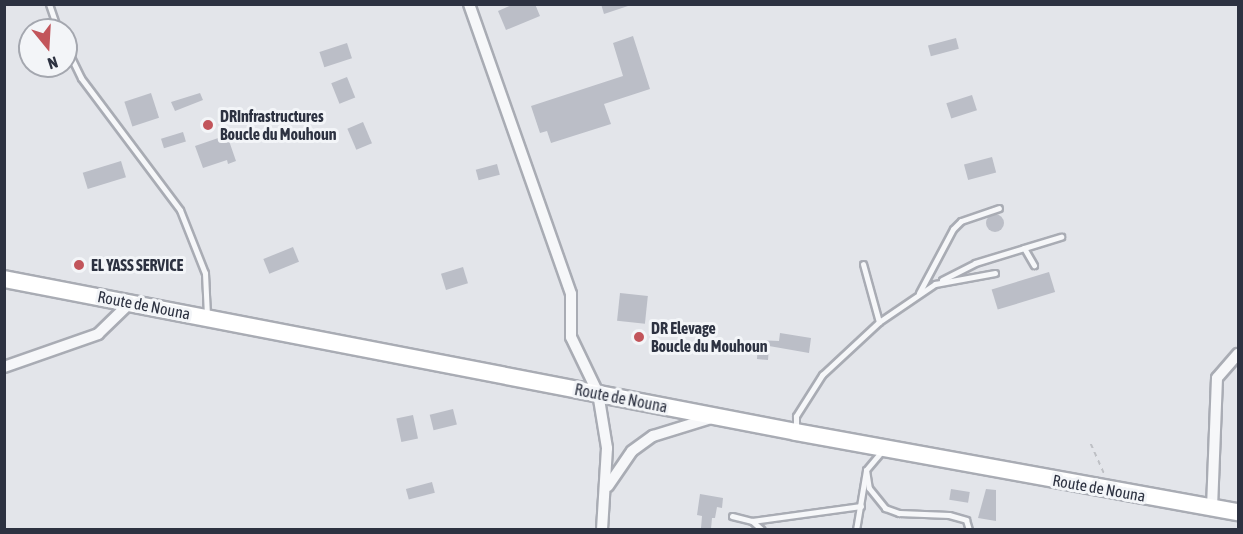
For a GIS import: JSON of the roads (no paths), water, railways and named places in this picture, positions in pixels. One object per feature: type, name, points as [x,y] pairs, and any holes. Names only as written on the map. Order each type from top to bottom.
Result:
[{"type":"main road","name":"Route de Nouna","points":[[4,279],[884,449],[1239,512]]},
{"type":"street","points":[[469,4],[571,294],[571,337],[598,393],[607,448],[602,530]]},
{"type":"street","points":[[4,367],[98,334],[130,303]]},
{"type":"street","points":[[1212,508],[1218,378],[1239,354]]},
{"type":"street","points":[[606,488],[632,451],[653,436],[718,417]]},
{"type":"lane","points":[[78,72],[180,210],[205,273],[207,317]]},
{"type":"lane","points":[[918,294],[953,229],[961,221],[999,208]]},
{"type":"lane","points":[[796,432],[796,416],[822,375],[879,322],[918,294],[975,263],[1061,237]]},
{"type":"lane","points":[[1024,248],[1034,265]]},
{"type":"lane","points":[[863,264],[879,322]]},
{"type":"lane","points":[[935,284],[995,273]]},
{"type":"lane","points":[[856,530],[867,470],[884,449]]},
{"type":"lane","points":[[867,470],[869,488],[885,508],[899,513],[949,515],[966,520],[969,530]]},
{"type":"lane","points":[[732,516],[752,521],[861,506]]},
{"type":"lane","points":[[752,521],[762,530]]},
{"type":"place","name":"DRInfrastructures Boucle du Mouhoun","points":[[208,125]]},
{"type":"place","name":"EL YASS SERVICE","points":[[79,265]]},
{"type":"place","name":"DR Elevage Boucle du Mouhoun","points":[[639,337]]}]
